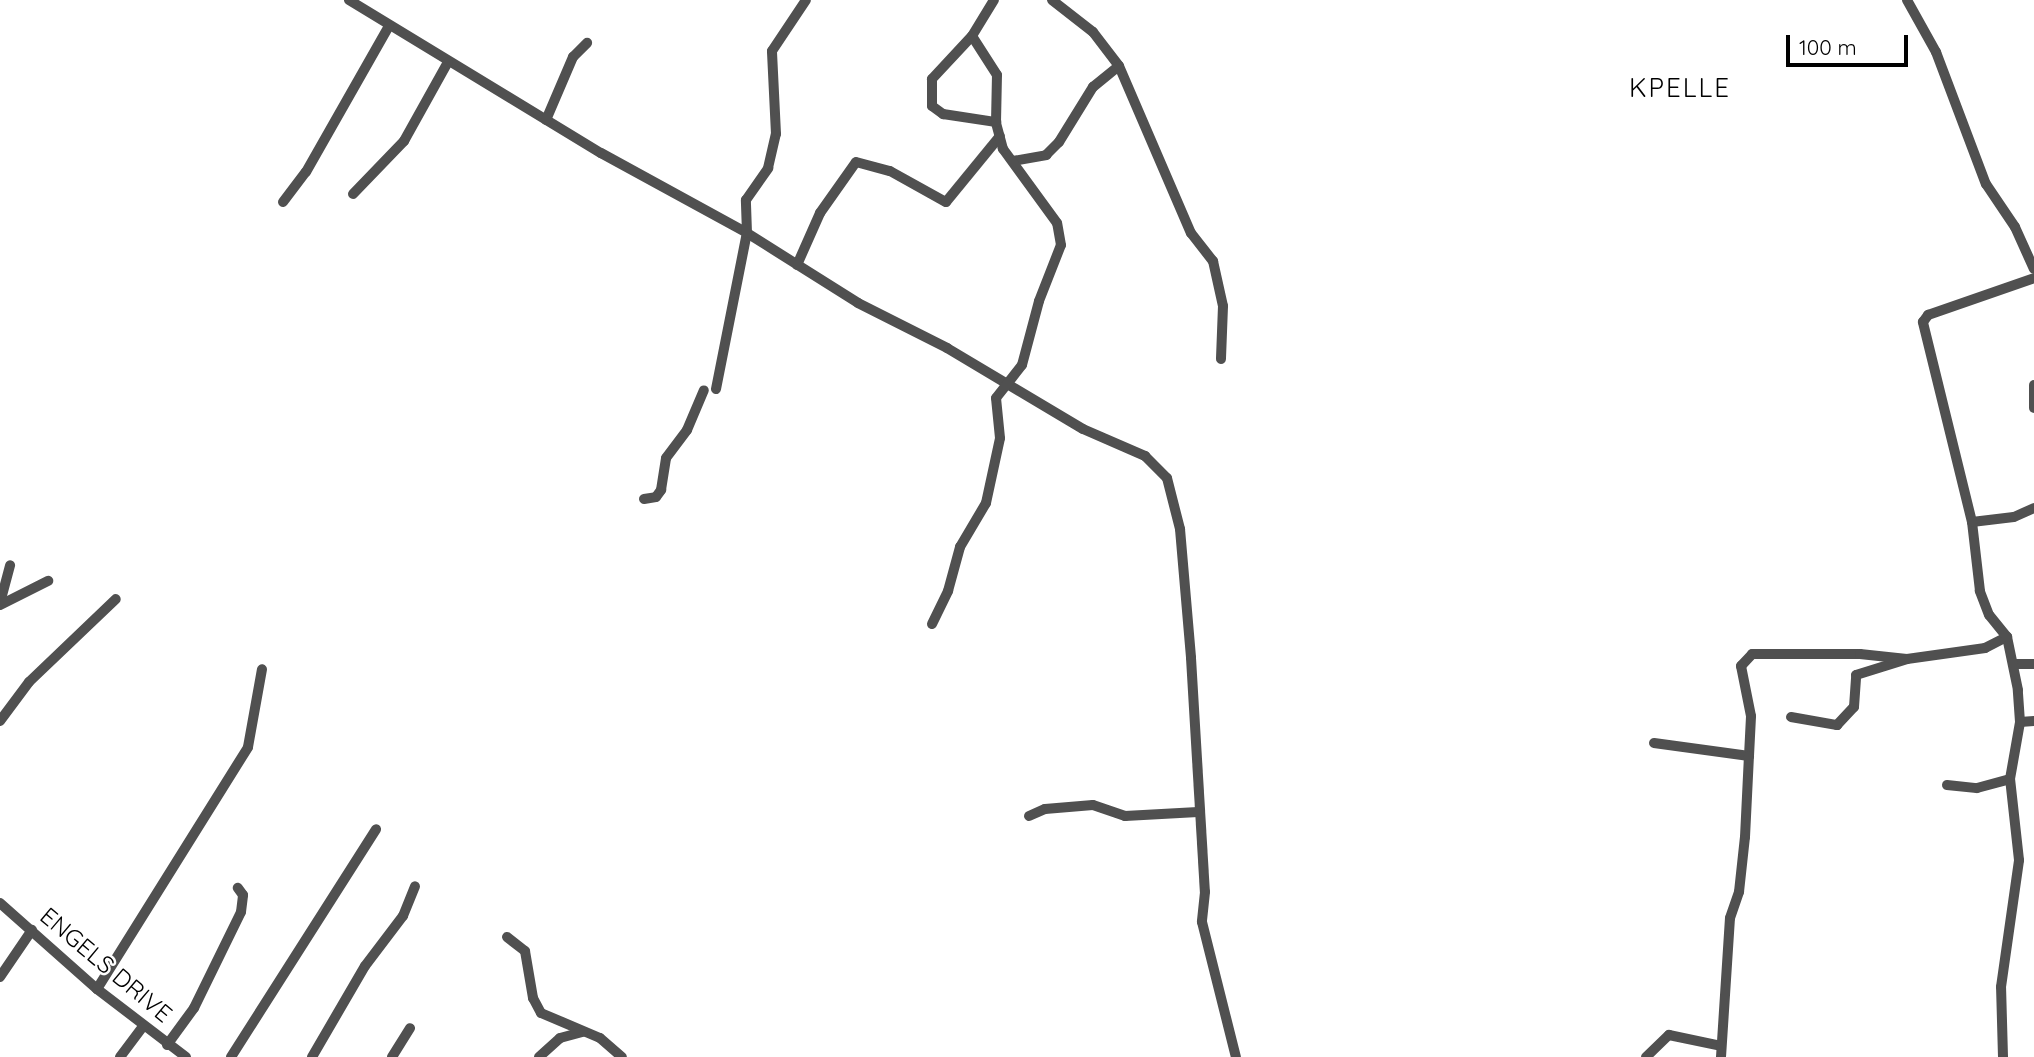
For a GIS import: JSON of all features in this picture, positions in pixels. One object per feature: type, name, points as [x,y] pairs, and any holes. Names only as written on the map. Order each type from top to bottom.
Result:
[{"type":"street","points":[[349,0],[545,120],[747,233],[797,265],[1083,429],[1145,456],[1167,478],[1180,529],[1198,742],[1198,812],[1206,892],[1202,922],[1236,1057]]},
{"type":"street","points":[[716,389],[747,233],[746,201],[768,168],[776,134],[772,51],[806,0]]},
{"type":"street","points":[[994,0],[972,36],[932,79],[932,106],[943,114],[996,122]]},
{"type":"street","points":[[1052,0],[1093,32],[1119,66],[1191,233],[1213,261],[1223,306],[1221,359]]},
{"type":"street","points":[[1907,0],[1936,52],[1986,184],[2015,227],[2034,270]]},
{"type":"street","points":[[284,202],[306,172],[389,26]]},
{"type":"street","points":[[932,624],[948,591],[960,547],[986,503],[1000,438],[996,398],[1022,365],[1039,301],[1061,245],[1057,223],[1013,161],[1000,136],[996,122],[997,75],[972,36]]},
{"type":"street","points":[[545,120],[573,57],[587,43]]},
{"type":"street","points":[[353,194],[404,141],[448,62]]},
{"type":"street","points":[[1013,161],[1046,155],[1059,142],[1093,87],[1119,66]]},
{"type":"street","points":[[797,265],[820,213],[856,162],[890,171],[946,202],[1000,136]]},
{"type":"street","points":[[2002,1056],[2001,987],[2019,860],[2010,779],[2021,722],[2015,664],[2007,637],[1984,604],[1972,522],[1923,322],[1928,315],[2034,278]]},
{"type":"street","points":[[2034,386],[2034,408]]},
{"type":"street","points":[[644,499],[656,497],[660,490],[666,458],[687,430],[704,390]]},
{"type":"street","points":[[1972,522],[2014,517],[2034,508]]},
{"type":"street","points":[[0,604],[10,565]]},
{"type":"street","points":[[0,604],[48,581]]},
{"type":"street","points":[[0,721],[29,682],[116,599]]},
{"type":"street","points":[[1791,717],[1838,724],[1854,707],[1856,675],[1907,659],[1985,649],[2007,637]]},
{"type":"street","points":[[1646,1057],[1669,1034],[1721,1052],[1730,918],[1739,892],[1745,837],[1751,716],[1741,666],[1752,654],[1860,654],[1907,659]]},
{"type":"street","points":[[2015,664],[2034,664]]},
{"type":"street","points":[[97,989],[247,747],[250,716],[262,669]]},
{"type":"street","points":[[2021,722],[2034,722]]},
{"type":"street","points":[[1654,743],[1749,756]]},
{"type":"street","points":[[1947,785],[1977,788],[2010,779]]},
{"type":"street","points":[[1029,816],[1045,809],[1093,805],[1125,817],[1198,812]]},
{"type":"street","points":[[230,1057],[376,829]]},
{"type":"street","points":[[312,1057],[365,966],[403,916],[415,886]]},
{"type":"street","points":[[167,1045],[194,1008],[241,912],[243,895],[238,888]]},
{"type":"street","name":"ENGELS DRIVE","points":[[0,904],[97,989],[186,1057]]},
{"type":"street","points":[[0,977],[32,930]]},
{"type":"street","points":[[507,937],[525,951],[533,998],[541,1013],[600,1038],[622,1057]]},
{"type":"street","points":[[120,1057],[143,1026]]},
{"type":"street","points":[[392,1057],[410,1028]]},
{"type":"street","points":[[539,1057],[560,1038],[583,1032]]},
{"type":"district","name":"KPELLE","points":[[1680,88]]}]
